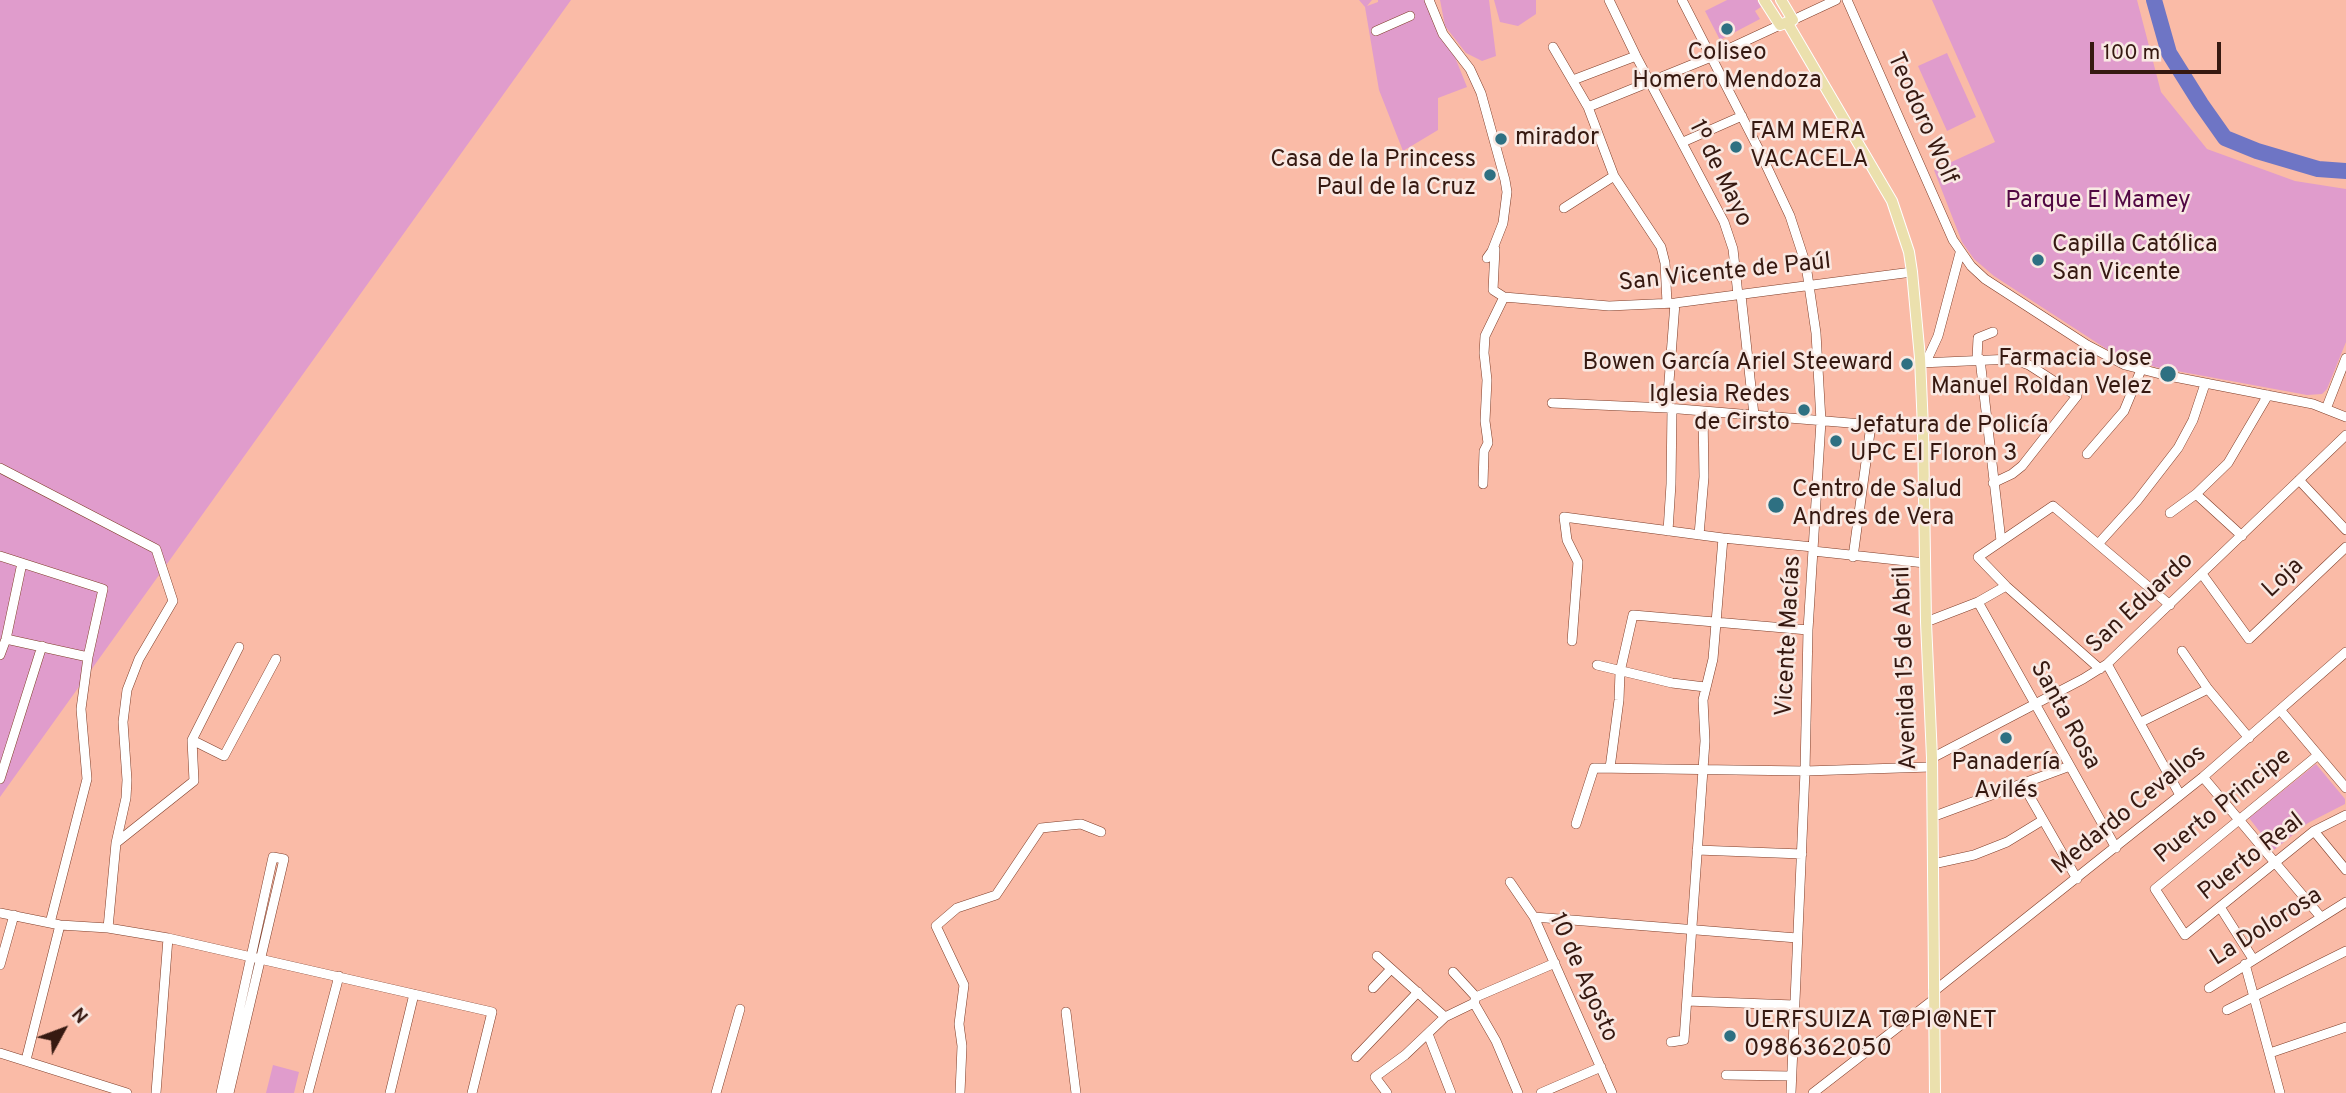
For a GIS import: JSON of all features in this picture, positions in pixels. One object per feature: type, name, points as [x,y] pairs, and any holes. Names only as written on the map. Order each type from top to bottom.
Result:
[{"type":"main road","name":"Avenida 15 de Abril","points":[[1764,0],[1787,22]]},
{"type":"main road","name":"Avenida 15 de Abril","points":[[1781,0],[1787,22],[1892,201],[1909,252],[1912,272],[1923,362],[1936,1093]]},
{"type":"street","points":[[1429,0],[1443,34],[1475,78],[1486,109],[1507,191],[1503,223],[1487,258]]},
{"type":"street","name":"1º de Mayo","points":[[1609,0],[1731,238],[1754,415]]},
{"type":"street","name":"Vicente Macías","points":[[1682,0],[1790,216],[1810,285],[1819,363],[1821,421],[1808,630],[1805,771],[1791,1093]]},
{"type":"street","points":[[1588,107],[1712,57],[1836,0]]},
{"type":"street","name":"Teodoro Wolf","points":[[1847,0],[1960,253],[1985,279],[2106,356],[2141,370],[2326,408],[2346,417]]},
{"type":"street","points":[[1376,31],[1410,16]]},
{"type":"street","points":[[1553,47],[1588,107],[1614,176],[1661,247],[1665,263],[1671,303],[1671,484],[1668,531]]},
{"type":"street","points":[[1573,80],[1636,56]]},
{"type":"street","points":[[1684,142],[1742,116]]},
{"type":"street","points":[[1564,208],[1580,195],[1614,176]]},
{"type":"street","points":[[1483,484],[1483,451],[1488,443],[1485,421],[1485,336],[1502,298],[1493,290],[1495,245]]},
{"type":"street","points":[[1923,362],[1938,336],[1960,253]]},
{"type":"street","name":"San Vicente de Paúl","points":[[1502,298],[1589,305],[1671,303],[1912,272]]},
{"type":"street","points":[[1993,332],[1978,338],[2001,541]]},
{"type":"street","points":[[1923,362],[2006,358],[2020,361],[2077,396],[2022,466],[1993,484]]},
{"type":"street","points":[[2326,408],[2346,358]]},
{"type":"street","points":[[2087,454],[2124,411],[2141,370]]},
{"type":"street","points":[[2099,543],[2137,501],[2178,448],[2193,420],[2205,384]]},
{"type":"street","points":[[2170,513],[2196,494],[2228,463],[2269,395]]},
{"type":"street","points":[[1552,403],[1669,408],[1923,429]]},
{"type":"street","points":[[1699,535],[1704,477],[1703,411]]},
{"type":"street","points":[[1853,556],[1871,425]]},
{"type":"street","name":"San Eduardo","points":[[1610,768],[1805,771],[1931,762],[2104,667],[2346,435]]},
{"type":"street","points":[[0,468],[156,550],[173,601],[139,659],[127,691],[122,722],[126,798],[116,843],[108,928]]},
{"type":"street","points":[[2299,481],[2346,530]]},
{"type":"street","points":[[2196,494],[2242,536]]},
{"type":"street","points":[[2170,605],[2053,506],[1978,557],[2006,586],[2104,667],[2141,722],[2180,795]]},
{"type":"street","points":[[1572,641],[1578,562],[1567,540],[1564,517],[1853,556],[1925,563]]},
{"type":"street","points":[[1671,1042],[1684,1040],[1705,741],[1702,714],[1704,687],[1713,659],[1723,538]]},
{"type":"street","name":"Loja","points":[[2202,574],[2249,639],[2346,547]]},
{"type":"street","points":[[0,556],[103,589],[88,657],[81,709],[87,779],[50,923]]},
{"type":"street","points":[[0,655],[6,639],[22,563]]},
{"type":"street","points":[[1926,622],[1978,602],[2006,586]]},
{"type":"street","name":"Santa Rosa","points":[[1978,602],[2116,848]]},
{"type":"street","points":[[1576,824],[1594,768],[1610,768],[1620,672],[1633,615],[1808,630]]},
{"type":"street","points":[[0,617],[10,620]]},
{"type":"street","points":[[6,639],[88,657]]},
{"type":"street","points":[[0,779],[42,646]]},
{"type":"street","points":[[116,843],[194,781],[192,740],[239,647]]},
{"type":"street","points":[[2182,651],[2208,689],[2249,738]]},
{"type":"street","name":"Medardo Cevallos","points":[[1813,1093],[2203,777],[2346,652]]},
{"type":"street","points":[[192,740],[224,756],[276,659]]},
{"type":"street","points":[[1597,665],[1672,683],[1704,687]]},
{"type":"street","points":[[2141,722],[2208,689]]},
{"type":"street","points":[[2281,711],[2346,788]]},
{"type":"street","name":"Puerto Principe","points":[[2185,935],[2155,889],[2318,755]]},
{"type":"street","points":[[1932,817],[2070,766]]},
{"type":"street","points":[[2203,777],[2320,916]]},
{"type":"street","points":[[2022,783],[2077,879]]},
{"type":"street","name":"Puerto Real","points":[[2185,935],[2314,831],[2346,815]]},
{"type":"street","points":[[1933,864],[1974,855],[2007,842],[2043,820]]},
{"type":"street","points":[[960,1093],[962,1046],[959,1024],[964,985],[936,926],[957,908],[996,895],[1041,828],[1081,824],[1101,832]]},
{"type":"street","points":[[2314,831],[2346,870]]},
{"type":"street","points":[[1697,850],[1801,854]]},
{"type":"street","points":[[221,1093],[256,956],[284,859],[273,857],[256,956],[229,1093]]},
{"type":"street","name":"10 de Agosto","points":[[1510,882],[1534,917],[1612,1093]]},
{"type":"street","name":"La Dolorosa","points":[[2209,988],[2346,902]]},
{"type":"street","points":[[2220,907],[2249,962],[2254,996],[2280,1093]]},
{"type":"street","points":[[0,913],[60,925],[108,928],[168,938],[492,1012],[472,1093]]},
{"type":"street","points":[[0,965],[14,915]]},
{"type":"street","points":[[1534,917],[1797,938]]},
{"type":"street","points":[[26,1060],[60,925]]},
{"type":"street","points":[[156,1093],[168,938]]},
{"type":"street","points":[[2227,1010],[2346,951]]},
{"type":"street","points":[[1377,956],[1445,1017]]},
{"type":"street","points":[[1387,1093],[1375,1077],[1405,1055],[1445,1017],[1555,963]]},
{"type":"street","points":[[1373,988],[1391,969]]},
{"type":"street","points":[[1453,972],[1475,1000],[1518,1093]]},
{"type":"street","points":[[308,1093],[339,976]]},
{"type":"street","points":[[1356,1057],[1418,992]]},
{"type":"street","points":[[390,1093],[414,994]]},
{"type":"street","points":[[1687,1001],[1794,1005]]},
{"type":"street","points":[[716,1093],[740,1009]]},
{"type":"street","points":[[1066,1012],[1076,1093]]},
{"type":"street","points":[[2270,1053],[2346,1027]]},
{"type":"street","points":[[1427,1034],[1451,1093]]},
{"type":"street","points":[[0,1053],[114,1091],[128,1093]]},
{"type":"street","points":[[1541,1093],[1601,1067]]},
{"type":"street","points":[[1726,1074],[1791,1076]]},
{"type":"green space","points":[[0,0],[571,0],[0,797]]},
{"type":"green space","points":[[1359,0],[1372,0],[1367,6],[1378,0],[1432,0],[1467,87],[1438,98],[1438,130],[1403,151],[1379,90],[1365,7]]},
{"type":"green space","points":[[1440,0],[1489,0],[1496,56],[1482,61],[1466,53],[1445,26]]},
{"type":"green space","points":[[1494,0],[1536,0],[1536,14],[1518,26],[1500,22]]},
{"type":"green space","name":"Coliseo Homero Mendoza","points":[[1727,0],[1757,0],[1761,7],[1755,11],[1760,19],[1720,40],[1705,11]]},
{"type":"green space","name":"Parque El Mamey","points":[[1932,0],[2137,0],[2161,92],[2207,149],[2295,181],[2346,189],[2346,342],[2327,389],[2322,394],[2307,395],[2155,367],[2108,350],[1994,276],[1974,259],[1962,242],[1934,170],[1995,142]]},
{"type":"green space","points":[[1947,53],[1976,117],[1947,131],[1918,66]]},
{"type":"green space","points":[[2316,764],[2345,799],[2345,804],[2308,823],[2274,850],[2249,818]]},
{"type":"green space","points":[[273,1065],[299,1072],[294,1093],[266,1093]]},
{"type":"waterway","points":[[2154,0],[2169,53],[2225,138],[2257,151],[2318,169],[2346,171]]},
{"type":"place","name":"Coliseo Homero Mendoza","points":[[1727,29]]},
{"type":"place","name":"mirador","points":[[1501,139]]},
{"type":"place","name":"FAM MERA VACACELA","points":[[1736,147]]},
{"type":"place","name":"Casa de la Princess Paul de la Cruz","points":[[1490,175]]},
{"type":"place","name":"Capilla Católica San Vicente","points":[[2038,260]]},
{"type":"place","name":"Bowen García Ariel Steeward","points":[[1907,364]]},
{"type":"place","name":"Farmacia Jose Manuel Roldan Velez","points":[[2168,374]]},
{"type":"place","name":"Iglesia Redes de Cirsto","points":[[1804,410]]},
{"type":"place","name":"Jefatura de Policía UPC El Floron 3","points":[[1836,441]]},
{"type":"place","name":"Centro de Salud Andres de Vera","points":[[1776,505]]},
{"type":"place","name":"Panadería Avilés","points":[[2006,738]]},
{"type":"place","name":"UERFSUIZA T@PI@NET 0986362050","points":[[1730,1036]]}]
